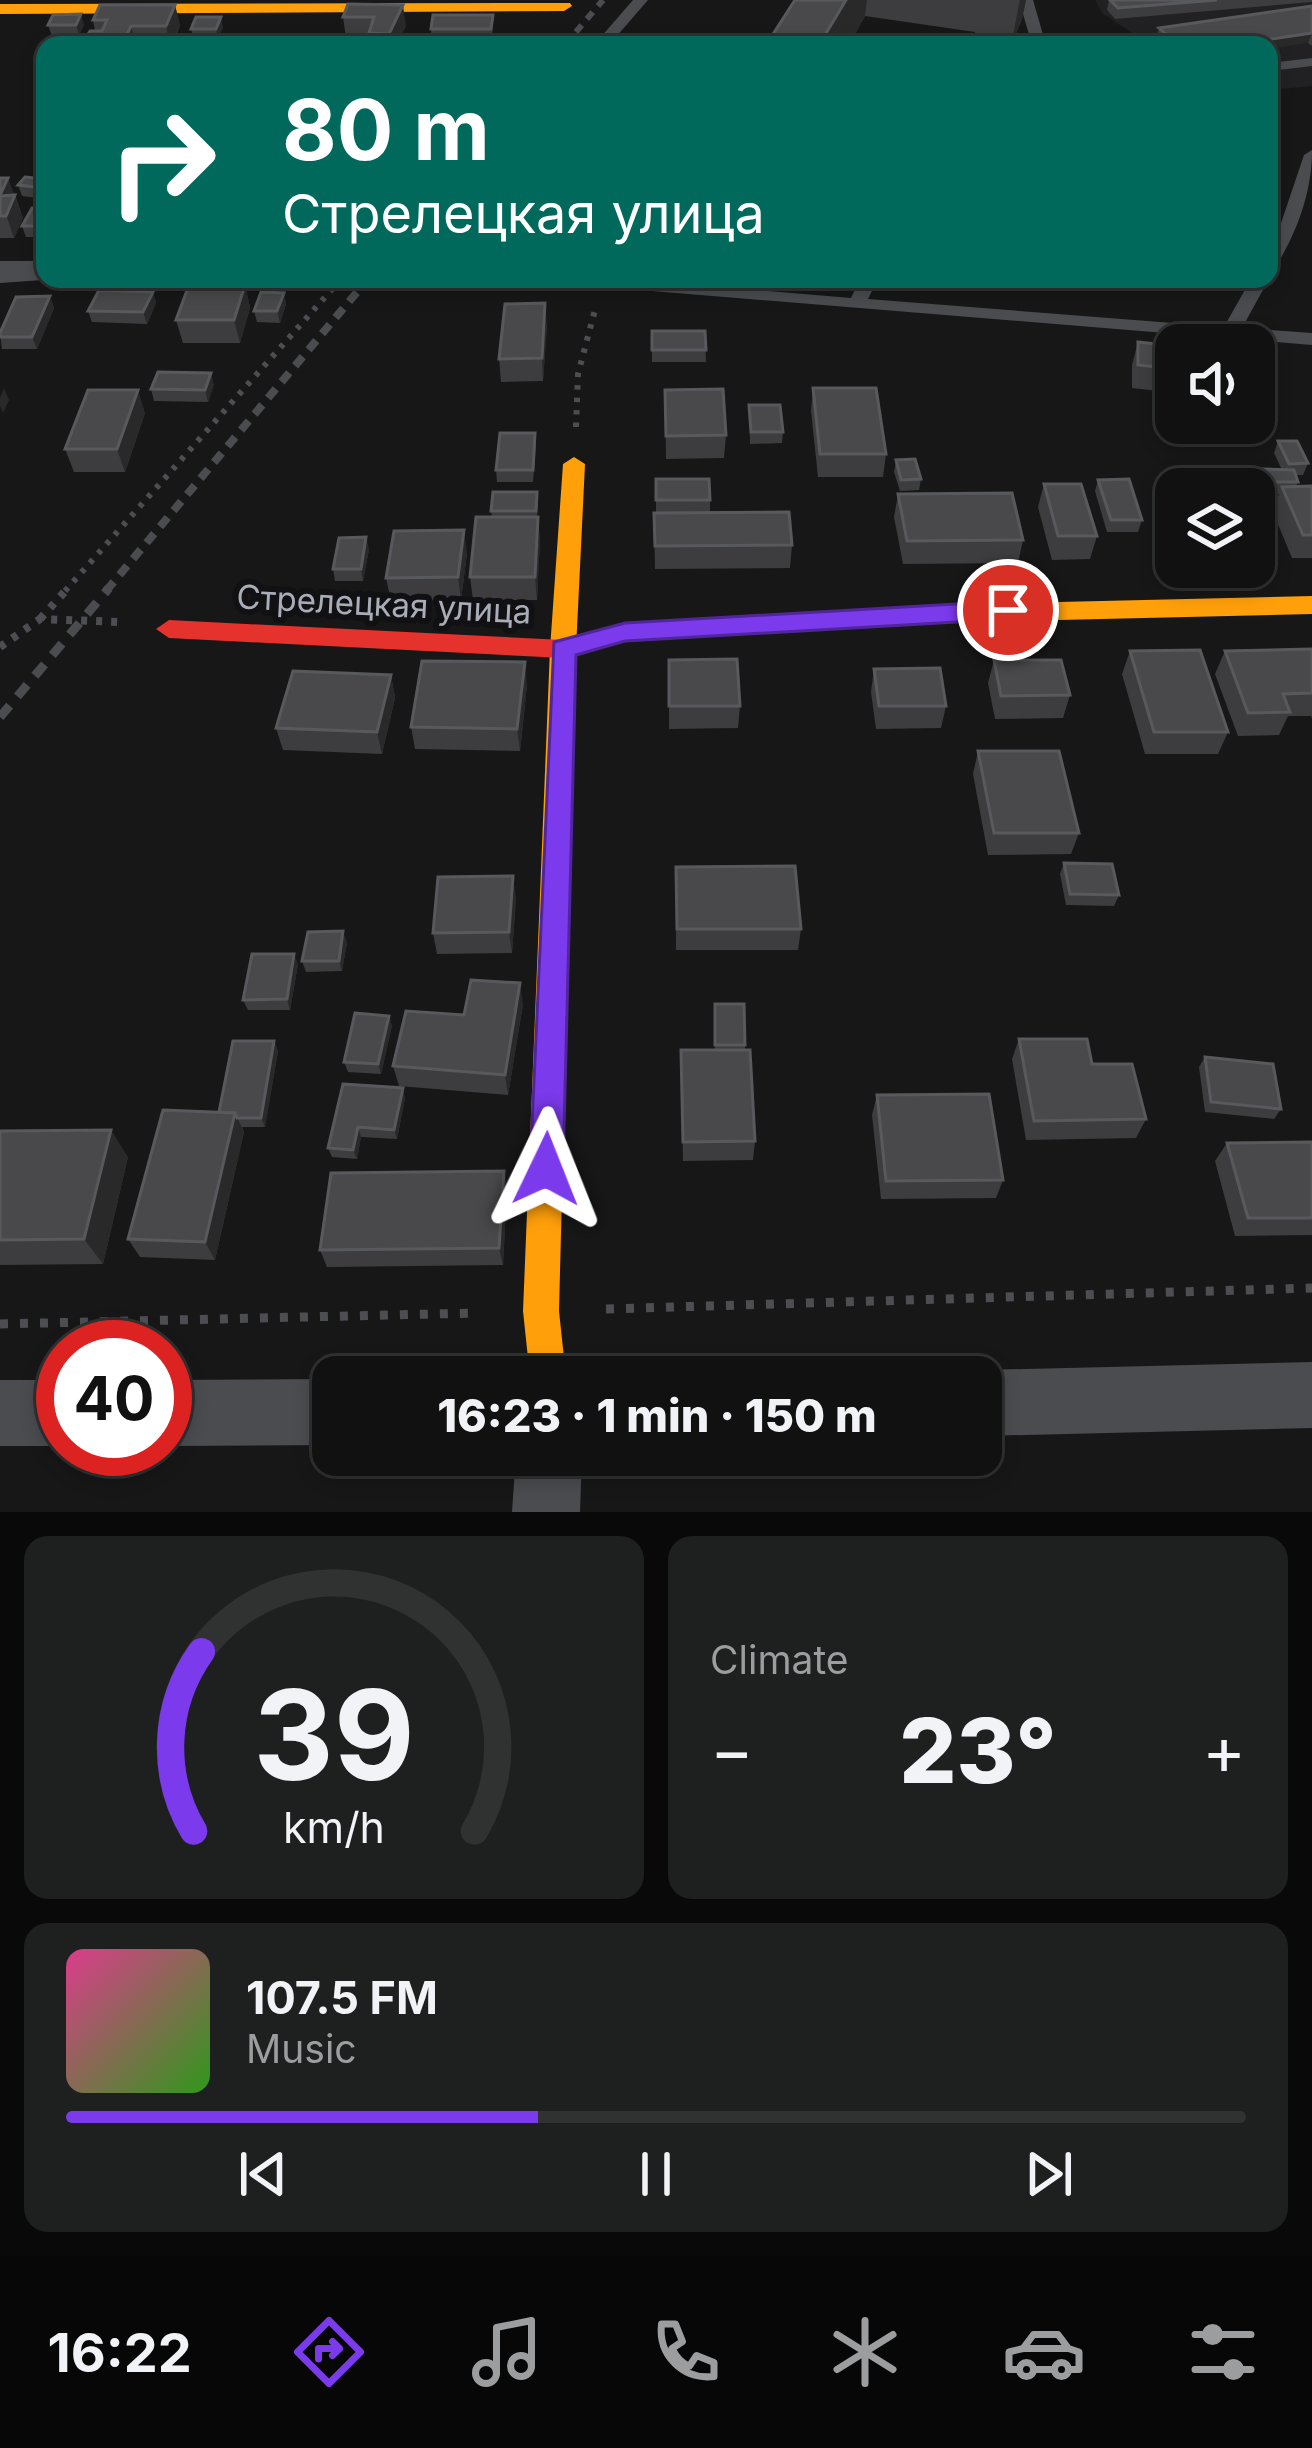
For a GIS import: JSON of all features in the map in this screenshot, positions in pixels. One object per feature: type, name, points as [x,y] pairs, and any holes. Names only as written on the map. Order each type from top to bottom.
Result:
[{"type":"street","points":[[0,9],[564,6]]},
{"type":"street","points":[[0,272],[36,272]]},
{"type":"street","points":[[546,1356],[542,1311],[563,649],[574,464]]},
{"type":"street","name":"Стрелецкая улица","points":[[169,629],[563,649],[625,632],[984,611],[1312,605]]},
{"type":"street","points":[[1002,1402],[1312,1395]]},
{"type":"street","points":[[192,1412],[312,1412]]},
{"type":"street","points":[[0,1413],[36,1413]]},
{"type":"street","points":[[547,1512],[548,1476]]},
{"type":"lane","points":[[609,36],[640,0]]},
{"type":"lane","points":[[1026,0],[1036,36]]},
{"type":"lane","points":[[1278,66],[1312,62]]},
{"type":"lane","points":[[1278,232],[1312,155]]},
{"type":"lane","points":[[687,288],[1155,327]]},
{"type":"lane","points":[[857,304],[865,288]]},
{"type":"lane","points":[[1235,324],[1255,288]]},
{"type":"lane","points":[[1275,336],[1312,339]]},
{"type":"path","points":[[0,647],[40,619],[333,288]]},
{"type":"path","points":[[574,464],[578,374],[600,288]]},
{"type":"path","points":[[40,619],[101,620],[169,629]]},
{"type":"path","points":[[0,1324],[1312,1288]]},
{"type":"shaded area","points":[[1095,0],[1312,0],[1312,86],[1278,89],[1278,36],[1136,36],[1102,13]]},
{"type":"building","points":[[795,0],[846,0],[824,36],[772,36]]},
{"type":"building","points":[[1110,0],[1217,0],[1118,8]]},
{"type":"building","points":[[348,4],[403,5],[389,34],[369,33],[374,17],[343,17]]},
{"type":"building","points":[[100,5],[175,5],[166,26],[131,26],[126,36],[87,36],[90,31],[102,31],[107,20],[93,20]]},
{"type":"building","points":[[1312,6],[1312,33],[1278,38],[1168,36],[1159,28]]},
{"type":"building","points":[[81,14],[76,25],[48,25],[53,15]]},
{"type":"building","points":[[433,15],[493,15],[491,29],[431,29]]},
{"type":"building","points":[[196,17],[221,17],[216,29],[191,29]]},
{"type":"building","points":[[25,177],[36,178],[36,187],[18,185]]},
{"type":"building","points":[[15,195],[6,216],[0,216],[0,196]]},
{"type":"building","points":[[32,208],[36,208],[36,226],[22,226]]},
{"type":"building","points":[[188,288],[244,288],[234,320],[176,320]]},
{"type":"building","points":[[99,290],[153,292],[143,312],[88,311]]},
{"type":"building","points":[[261,292],[284,293],[277,311],[254,311]]},
{"type":"building","points":[[50,296],[32,337],[0,337],[16,297]]},
{"type":"building","points":[[545,303],[542,358],[499,359],[505,304]]},
{"type":"building","points":[[652,331],[705,331],[706,350],[652,350]]},
{"type":"building","points":[[1138,342],[1155,344],[1155,367],[1138,365]]},
{"type":"building","points":[[158,372],[211,373],[205,390],[151,389]]},
{"type":"building","points":[[813,388],[876,388],[886,454],[820,454]]},
{"type":"building","points":[[723,389],[726,435],[666,436],[665,390]]},
{"type":"building","points":[[88,390],[138,390],[117,449],[65,449]]},
{"type":"building","points":[[749,405],[780,405],[783,432],[751,432]]},
{"type":"building","points":[[500,433],[535,433],[533,470],[496,470]]},
{"type":"building","points":[[1278,441],[1297,441],[1308,463],[1289,464]]},
{"type":"building","points":[[915,459],[921,479],[901,480],[896,460]]},
{"type":"building","points":[[1275,469],[1294,470],[1298,482],[1275,482]]},
{"type":"building","points":[[656,479],[709,479],[710,500],[656,500]]},
{"type":"building","points":[[1129,479],[1142,520],[1111,520],[1098,480]]},
{"type":"building","points":[[1044,484],[1081,484],[1097,536],[1058,536]]},
{"type":"building","points":[[1312,486],[1312,535],[1303,535],[1282,487]]},
{"type":"building","points":[[493,492],[537,492],[536,511],[491,511]]},
{"type":"building","points":[[1012,493],[1023,540],[907,541],[898,494]]},
{"type":"building","points":[[789,512],[792,545],[655,546],[654,513]]},
{"type":"building","points":[[476,517],[538,517],[535,577],[470,577]]},
{"type":"building","points":[[464,530],[458,577],[386,578],[394,531]]},
{"type":"building","points":[[366,537],[361,569],[333,569],[339,538]]},
{"type":"building","points":[[1312,649],[1312,693],[1283,694],[1290,712],[1248,713],[1225,651]]},
{"type":"building","points":[[1200,650],[1228,732],[1154,732],[1130,651]]},
{"type":"building","points":[[737,659],[740,706],[669,706],[669,660]]},
{"type":"building","points":[[994,660],[1061,660],[1070,695],[1001,696]]},
{"type":"building","points":[[422,661],[525,662],[517,729],[411,727]]},
{"type":"building","points":[[940,668],[946,706],[879,706],[874,669]]},
{"type":"building","points":[[293,671],[391,675],[377,732],[276,728]]},
{"type":"building","points":[[978,751],[1059,751],[1079,833],[994,833]]},
{"type":"building","points":[[1064,863],[1112,864],[1119,895],[1070,894]]},
{"type":"building","points":[[795,866],[801,929],[677,929],[676,867]]},
{"type":"building","points":[[513,876],[509,932],[433,933],[438,877]]},
{"type":"building","points":[[343,931],[339,961],[302,961],[308,932]]},
{"type":"building","points":[[252,954],[294,954],[287,999],[243,1000]]},
{"type":"building","points":[[471,980],[520,983],[505,1075],[393,1066],[406,1011],[464,1015]]},
{"type":"building","points":[[715,1004],[744,1004],[745,1045],[715,1045]]},
{"type":"building","points":[[355,1013],[389,1016],[378,1064],[344,1062]]},
{"type":"building","points":[[1019,1039],[1087,1039],[1092,1064],[1132,1064],[1146,1119],[1034,1121]]},
{"type":"building","points":[[233,1041],[274,1041],[261,1118],[219,1112]]},
{"type":"building","points":[[681,1050],[750,1050],[755,1141],[683,1142]]},
{"type":"building","points":[[1205,1057],[1273,1064],[1281,1109],[1211,1102]]},
{"type":"building","points":[[343,1084],[403,1088],[394,1130],[358,1127],[353,1150],[328,1148]]},
{"type":"building","points":[[989,1094],[1003,1180],[886,1181],[877,1095]]},
{"type":"building","points":[[163,1110],[235,1113],[205,1242],[128,1239]]},
{"type":"building","points":[[111,1130],[84,1239],[0,1240],[0,1131]]},
{"type":"building","points":[[1312,1142],[1312,1218],[1248,1218],[1227,1143]]},
{"type":"building","points":[[504,1171],[499,1248],[320,1250],[331,1173]]},
{"type":"railway","points":[[573,36],[603,0]]},
{"type":"railway","points":[[106,591],[360,288]]},
{"type":"railway","points":[[0,717],[109,588]]},
{"type":"traffic: slow","points":[[0,9],[564,6]]},
{"type":"traffic: slow","points":[[546,1356],[541,1311],[563,649],[574,464]]},
{"type":"traffic: slow","points":[[938,614],[1312,605]]},
{"type":"traffic: jam","points":[[169,629],[563,649],[625,633],[938,614]]},
{"type":"route","points":[[546,1169],[563,649],[625,632],[1008,610]]}]
